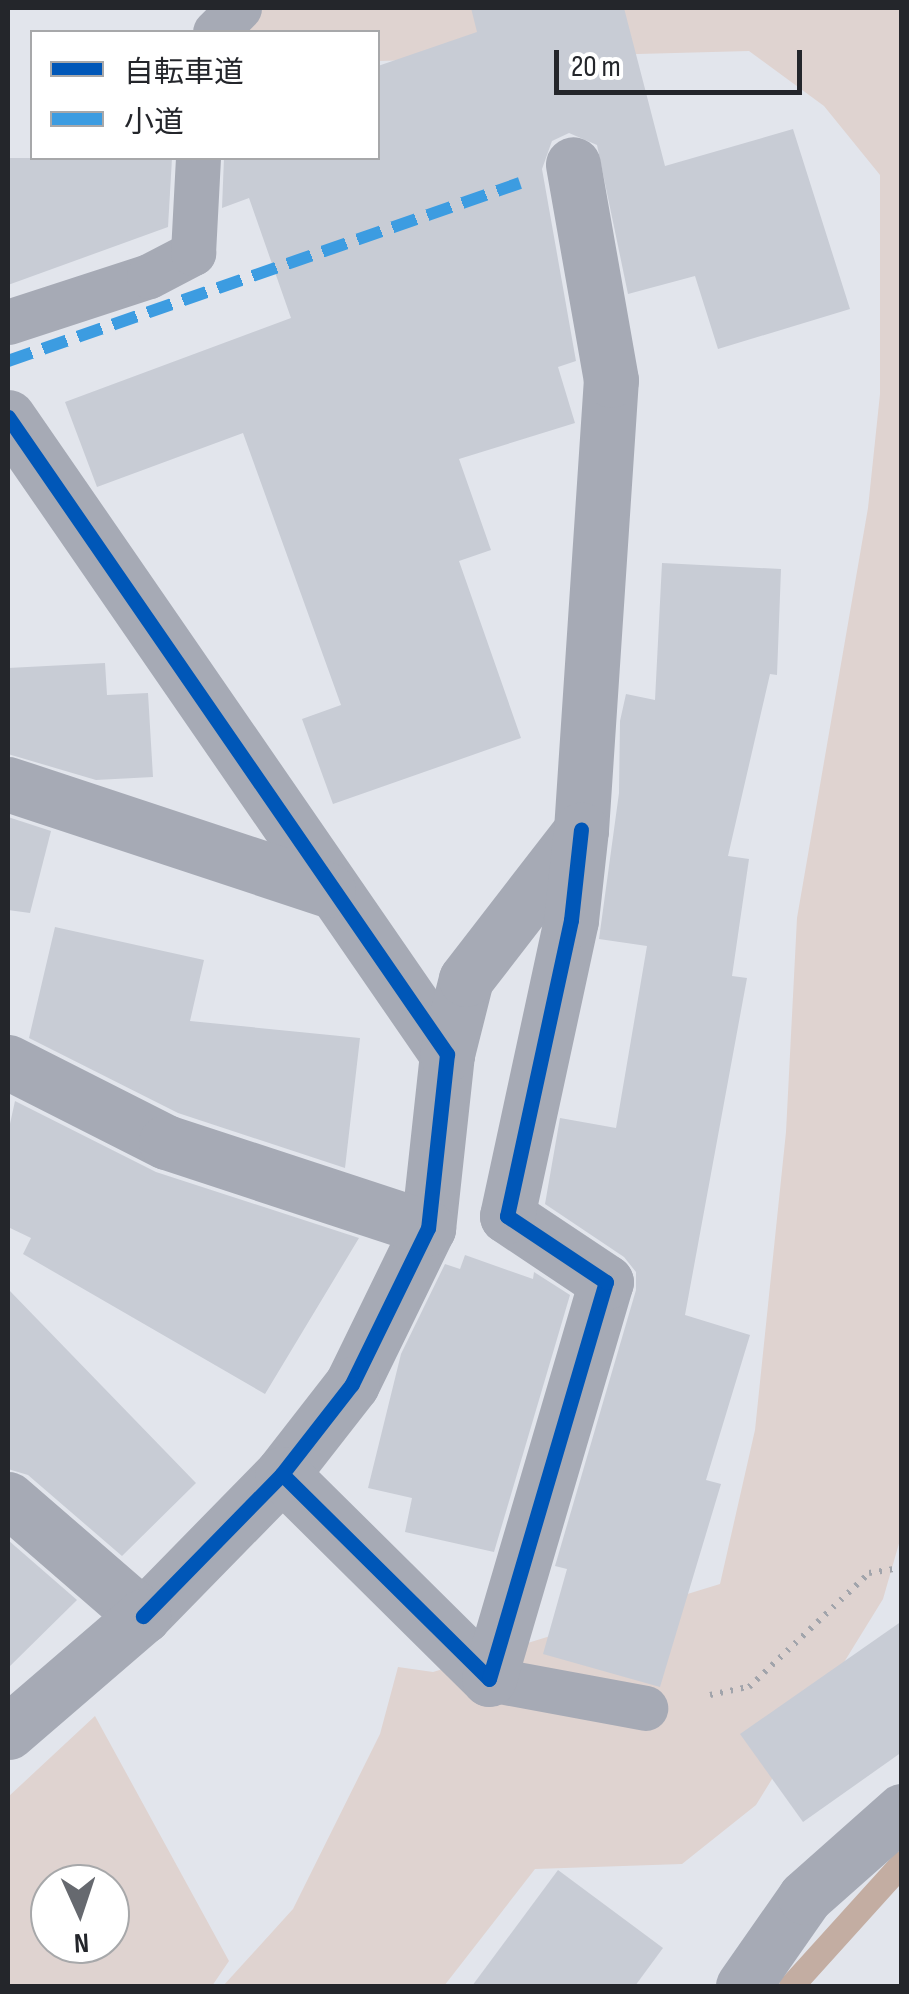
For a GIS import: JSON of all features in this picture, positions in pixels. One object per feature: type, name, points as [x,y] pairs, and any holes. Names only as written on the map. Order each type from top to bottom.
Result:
[{"type":"street","points":[[282,1474],[490,1679],[606,1282],[507,1216],[571,920],[581,830],[610,380],[573,164]]},
{"type":"street","points":[[8,417],[328,890],[446,1054]]},
{"type":"street","points":[[8,784],[328,890]]},
{"type":"street","points":[[8,1732],[143,1616],[282,1474],[352,1384],[428,1228],[446,1054],[466,979],[581,830]]},
{"type":"street","points":[[8,1062],[166,1142],[428,1228]]},
{"type":"street","points":[[8,1499],[143,1616]]},
{"type":"street","points":[[743,1986],[804,1897],[902,1811]]},
{"type":"lane","points":[[217,30],[239,8]]},
{"type":"lane","points":[[8,322],[148,276],[193,253],[198,160]]},
{"type":"lane","points":[[490,1679],[645,1708]]},
{"type":"path","points":[[645,1708],[749,1687],[869,1572],[902,1568]]},
{"type":"shaded area","points":[[231,8],[901,8],[902,1533],[883,1599],[756,1805],[682,1864],[535,1869],[444,1986],[223,1986],[293,1909],[380,1734],[398,1667],[433,1672],[720,1584],[755,1430],[786,1132],[797,918],[868,508],[880,394],[880,175],[824,106],[749,51],[380,61],[380,30],[235,30]]},
{"type":"shaded area","points":[[95,1716],[229,1961],[212,1986],[8,1986],[8,1797]]},
{"type":"building","points":[[471,8],[624,8],[665,166],[793,129],[850,309],[718,349],[695,276],[628,294],[597,145],[569,133],[552,141],[542,169],[576,361],[558,367],[575,423],[459,459],[491,550],[459,561],[521,738],[333,804],[302,719],[341,705],[243,433],[97,487],[65,402],[291,318],[249,198],[222,208],[224,160],[380,160],[380,65],[477,32]]},
{"type":"building","points":[[8,158],[172,160],[168,227],[8,285]]},
{"type":"building","points":[[662,563],[781,569],[777,675],[770,674],[728,856],[749,859],[732,976],[747,978],[685,1315],[750,1335],[706,1480],[721,1484],[660,1687],[543,1654],[567,1569],[555,1566],[636,1290],[636,1272],[624,1257],[545,1204],[560,1118],[616,1128],[647,946],[599,939],[619,793],[620,721],[626,694],[655,700]]},
{"type":"building","points":[[105,663],[107,695],[148,693],[153,777],[96,780],[8,754],[8,668]]},
{"type":"building","points":[[8,817],[51,831],[30,913],[8,910]]},
{"type":"building","points":[[55,927],[204,960],[190,1021],[360,1038],[345,1168],[178,1113],[29,1038]]},
{"type":"building","points":[[15,1101],[156,1172],[359,1238],[265,1394],[23,1254],[31,1238],[8,1227],[8,1133]]},
{"type":"building","points":[[465,1255],[533,1279],[534,1272],[570,1295],[494,1552],[405,1532],[412,1498],[368,1488],[401,1354],[445,1264],[460,1269]]},
{"type":"building","points":[[8,1289],[196,1483],[122,1556],[28,1475],[8,1469]]},
{"type":"building","points":[[8,1540],[77,1600],[8,1668]]},
{"type":"building","points":[[902,1621],[902,1752],[803,1822],[740,1734]]},
{"type":"building","points":[[558,1870],[663,1948],[635,1986],[472,1986]]},
{"type":"waterway","points":[[791,1986],[902,1863]]},
{"type":"marked path","points":[[8,361],[520,183]]},
{"type":"cycle path","points":[[8,417],[447,1054],[428,1228],[352,1384],[282,1474],[143,1616]]},
{"type":"cycle path","points":[[282,1474],[489,1679],[606,1282],[507,1216],[571,920],[581,830]]}]
